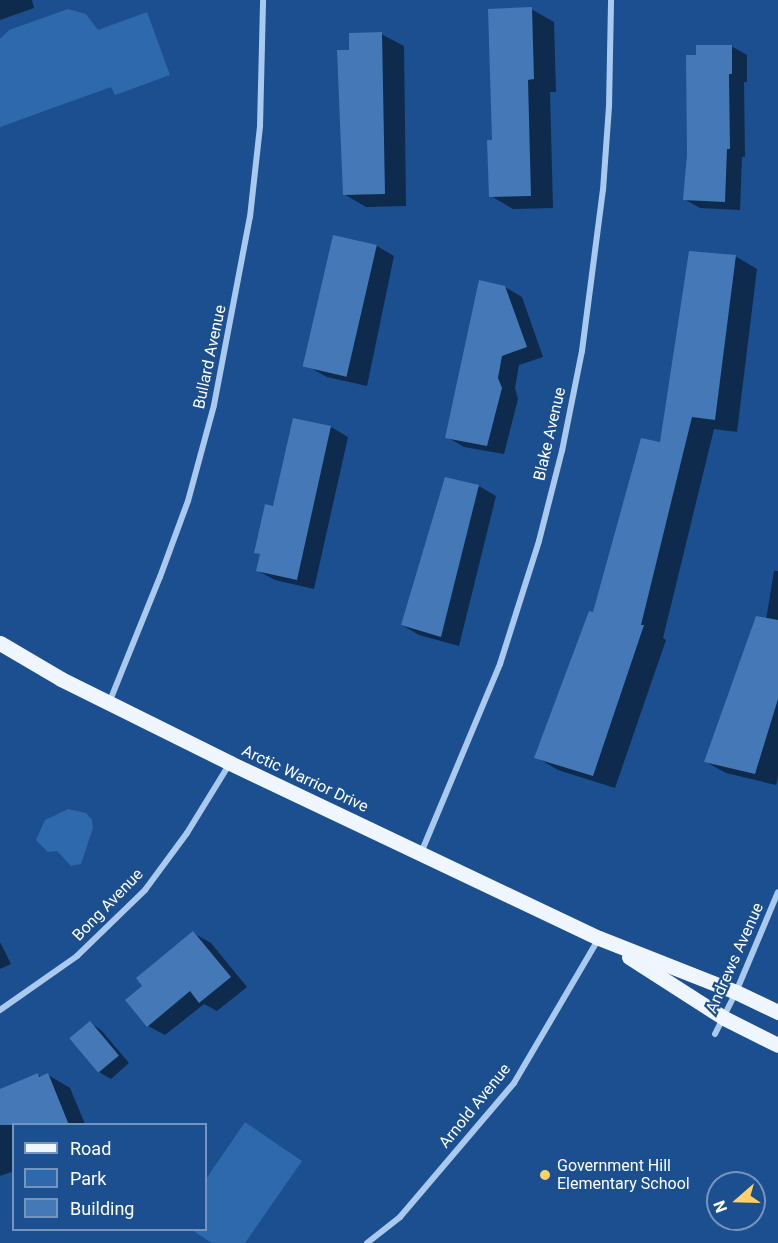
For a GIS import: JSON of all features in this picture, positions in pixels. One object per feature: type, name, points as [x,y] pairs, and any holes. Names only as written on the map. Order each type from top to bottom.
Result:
[{"type":"main road","name":"Arctic Warrior Drive","points":[[0,643],[61,679],[421,854],[599,938],[736,992],[778,1012]]},
{"type":"main road","name":"Arctic Warrior Drive","points":[[599,938],[724,1018],[778,1045]]},
{"type":"street","name":"Bullard Avenue","points":[[109,703],[188,501],[214,405],[250,217],[260,126],[263,0]]},
{"type":"street","name":"Blake Avenue","points":[[421,854],[500,664],[539,541],[562,451],[582,351],[603,190],[609,107],[610,0]]},
{"type":"street","name":"Bong Avenue","points":[[0,1010],[77,956],[145,890],[188,833],[230,763]]},
{"type":"street","name":"Andrews Avenue","points":[[716,1034],[778,892]]},
{"type":"street","name":"Arnold Avenue","points":[[367,1243],[400,1216],[514,1083],[599,938]]},
{"type":"green space","points":[[68,9],[86,14],[98,30],[147,12],[170,75],[115,95],[111,87],[0,127],[0,39],[9,30]]},
{"type":"green space","points":[[68,809],[86,813],[92,820],[93,828],[81,864],[71,866],[57,851],[48,852],[36,840],[45,820]]},
{"type":"green space","points":[[245,1122],[302,1161],[245,1243],[212,1243],[194,1231],[207,1231],[207,1178]]},
{"type":"building","points":[[532,7],[534,79],[528,80],[531,196],[489,197],[487,140],[492,140],[488,9]]},
{"type":"building","points":[[382,32],[385,194],[343,195],[337,50],[349,50],[349,33]]},
{"type":"building","points":[[696,45],[732,45],[732,74],[729,74],[730,149],[727,149],[725,202],[683,200],[687,155],[686,55],[696,55]]},
{"type":"building","points":[[333,235],[377,245],[346,377],[303,367]]},
{"type":"building","points":[[689,251],[736,255],[715,420],[692,417],[641,625],[644,625],[593,776],[534,758],[589,611],[593,612],[641,438],[660,442]]},
{"type":"building","points":[[479,280],[505,286],[527,347],[502,356],[498,378],[502,388],[487,446],[445,438]]},
{"type":"building","points":[[293,418],[331,426],[297,580],[256,571],[260,554],[254,553],[265,504],[273,506]]},
{"type":"building","points":[[445,477],[479,485],[441,637],[401,625]]},
{"type":"building","points":[[756,616],[778,620],[778,699],[755,774],[704,762]]},
{"type":"building","points":[[193,931],[231,977],[199,1003],[190,991],[147,1027],[125,1000],[142,986],[136,978]]},
{"type":"building","points":[[90,1021],[119,1055],[98,1073],[69,1038]]},
{"type":"building","points":[[38,1073],[39,1077],[48,1073],[68,1123],[0,1125],[0,1089]]},
{"type":"place","name":"Government Hill Elementary School","points":[[545,1175]]}]
